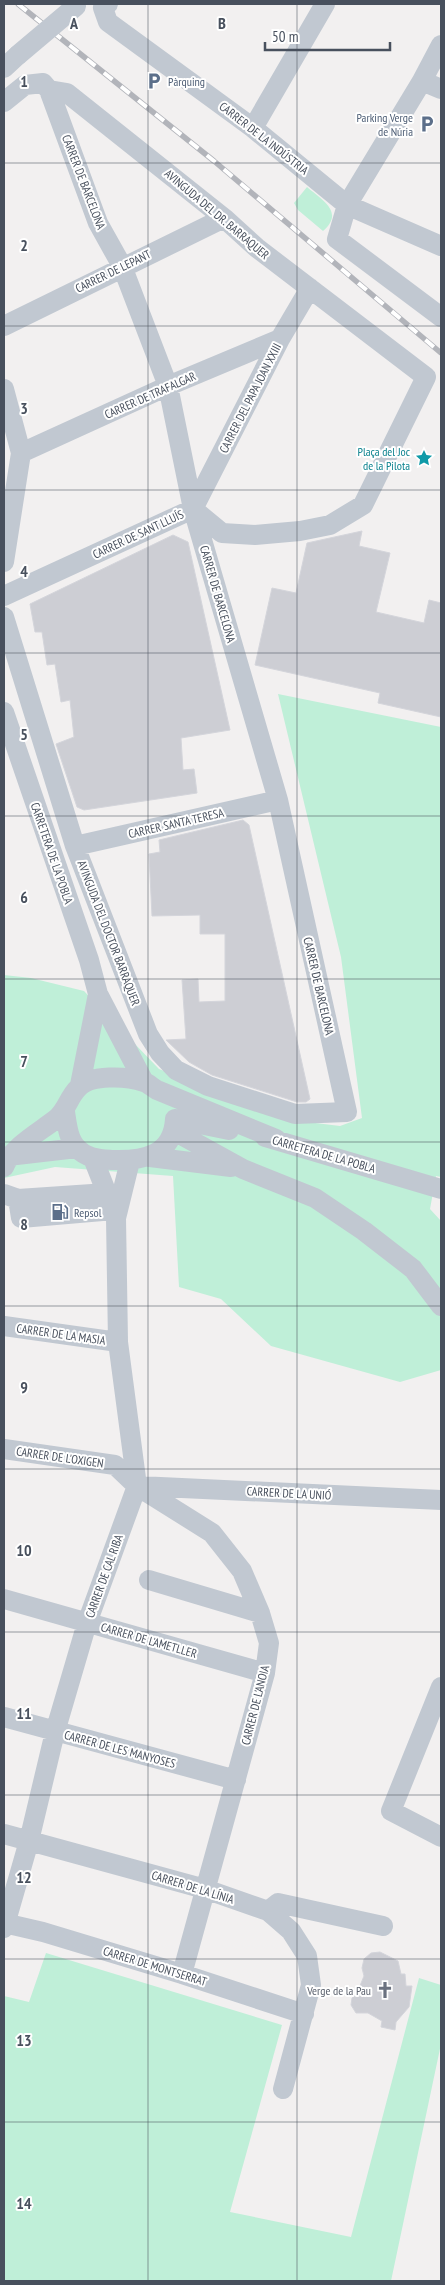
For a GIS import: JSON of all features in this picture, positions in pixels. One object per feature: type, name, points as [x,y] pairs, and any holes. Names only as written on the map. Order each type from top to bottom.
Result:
[{"type":"street","points":[[11,62],[76,4]]},
{"type":"street","points":[[253,128],[325,4]]},
{"type":"street","name":"CARRER DE LA INDÚSTRIA","points":[[105,6],[108,22],[253,128],[347,205],[441,246]]},
{"type":"street","points":[[441,45],[422,81],[347,205],[337,239],[441,317]]},
{"type":"street","points":[[422,81],[441,89]]},
{"type":"street","name":"AVINGUDA DEL DR. BARRAQUER","points":[[4,102],[25,85],[43,83],[49,90],[67,93],[86,106],[224,218],[257,248],[426,378]]},
{"type":"street","name":"CARRER DE BARCELONA","points":[[49,90],[98,223],[122,266],[168,386],[193,509],[278,800],[347,1112]]},
{"type":"street","name":"CARRER DE LEPANT","points":[[4,326],[122,266],[224,218]]},
{"type":"street","name":"CARRER DEL PAPA JOAN XXIII","points":[[193,509],[280,339],[310,288]]},
{"type":"street","name":"CARRER DE TRAFALGAR","points":[[21,453],[168,386],[280,339]]},
{"type":"street","name":"CARRER DE SANT LLUÍS","points":[[4,596],[193,509],[222,533],[255,535],[300,531],[330,525],[363,505],[426,378]]},
{"type":"street","points":[[4,388],[21,453],[4,562]]},
{"type":"street","name":"AVINGUDA DEL DOCTOR BARRAQUER","points":[[4,617],[75,846],[148,1034],[160,1053],[176,1070],[208,1086],[295,1114],[347,1112]]},
{"type":"street","name":"CARRETERA DE LA POBLA","points":[[4,712],[89,960],[98,994],[150,1086]]},
{"type":"street","name":"CARRER SANTA TERESA","points":[[75,846],[278,800]]},
{"type":"street","points":[[89,960],[117,954]]},
{"type":"street","name":"CARRETERA DE LA POBLA","points":[[80,1085],[98,994]]},
{"type":"street","points":[[85,1153],[68,1133],[65,1112],[72,1094],[80,1085],[94,1079],[113,1077],[150,1086],[276,1139]]},
{"type":"street","points":[[150,1086],[169,1104],[175,1125],[243,1169],[315,1198],[364,1231],[413,1269],[441,1306]]},
{"type":"street","points":[[5,1159],[65,1112]]},
{"type":"street","points":[[150,1157],[164,1147],[175,1125]]},
{"type":"street","name":"CARRETERA DE LA POBLA","points":[[175,1125],[276,1139],[441,1189]]},
{"type":"street","points":[[5,1159],[85,1153],[130,1160],[150,1157],[243,1169]]},
{"type":"street","name":"CARRER DE CAL RIBA","points":[[85,1153],[112,1207]]},
{"type":"street","name":"CARRER DE CAL RIBA","points":[[4,1925],[30,1841],[55,1732],[87,1623],[137,1486],[118,1342],[112,1207],[130,1160]]},
{"type":"street","points":[[11,1196],[112,1207]]},
{"type":"street","name":"CARRER DE LA MASIA","points":[[4,1326],[118,1342]]},
{"type":"street","name":"CARRER DE L'OXIGEN","points":[[4,1449],[115,1465],[137,1486]]},
{"type":"street","name":"CARRER DE LA UNIÓ","points":[[137,1486],[441,1500]]},
{"type":"street","name":"CARRER DE L'ANOIA","points":[[137,1486],[212,1533],[242,1571],[260,1613],[269,1643],[265,1673],[182,1974]]},
{"type":"street","points":[[150,1580],[260,1613]]},
{"type":"street","name":"CARRER DE L'AMETLLER","points":[[4,1599],[265,1673]]},
{"type":"street","points":[[441,1687],[391,1811],[441,1837]]},
{"type":"street","name":"CARRER DE LES MANYOSES","points":[[4,1717],[236,1780]]},
{"type":"street","name":"CARRER DE LA LÍNIA","points":[[4,1834],[206,1889],[268,1911],[291,1931],[307,1956],[311,1985],[282,2089]]},
{"type":"street","points":[[268,1911],[278,1904],[383,1926]]},
{"type":"street","name":"CARRER DE MONTSERRAT","points":[[4,1925],[182,1974],[304,2014]]},
{"type":"green space","points":[[307,187],[332,212],[332,218],[323,231],[298,210],[294,203]]},
{"type":"green space","points":[[278,694],[441,727],[441,1177],[436,1176],[430,1209],[441,1221],[441,1370],[400,1382],[271,1346],[221,1299],[179,1287],[173,1176],[55,1167],[4,1178],[4,975],[31,978],[84,991],[159,1069],[291,1120],[340,1126],[362,1118],[341,957]]},
{"type":"green space","points":[[46,1953],[282,2025],[230,2212],[351,2237],[419,1978],[441,1985],[441,2044],[391,2281],[4,2281],[4,1996],[29,2002]]},
{"type":"building","points":[[362,531],[359,546],[390,553],[376,612],[424,623],[429,600],[441,603],[441,717],[378,703],[380,693],[255,665],[272,588],[296,593],[307,543]]},
{"type":"building","points":[[173,535],[188,542],[230,730],[181,738],[183,770],[194,769],[197,793],[84,810],[77,807],[56,744],[74,737],[70,700],[61,702],[55,664],[47,665],[42,632],[35,632],[30,604]]},
{"type":"building","points":[[243,820],[249,825],[310,1099],[306,1102],[297,1102],[212,1075],[189,1062],[166,1040],[186,1039],[182,980],[198,979],[199,1002],[225,1001],[225,934],[200,934],[200,915],[152,916],[149,854],[160,852],[159,840]]},
{"type":"building","name":"Verge de la Pau","points":[[380,1952],[398,1961],[401,1974],[405,1974],[406,1986],[412,1986],[409,2007],[396,2022],[395,2030],[381,2027],[382,2021],[368,2013],[356,2013],[351,2005],[352,1998],[357,1993],[364,1976],[362,1968],[364,1959],[371,1953]]},
{"type":"railway","points":[[18,4],[214,161],[441,353]]},
{"type":"place","name":"Pàrquing","points":[[154,81]]},
{"type":"place","name":"Parking Verge de Núria","points":[[427,124]]},
{"type":"place","name":"Plaça del Joc de la Pilota","points":[[424,458]]},
{"type":"place","name":"Repsol","points":[[60,1212]]},
{"type":"place","name":"Verge de la Pau","points":[[385,1990]]}]
